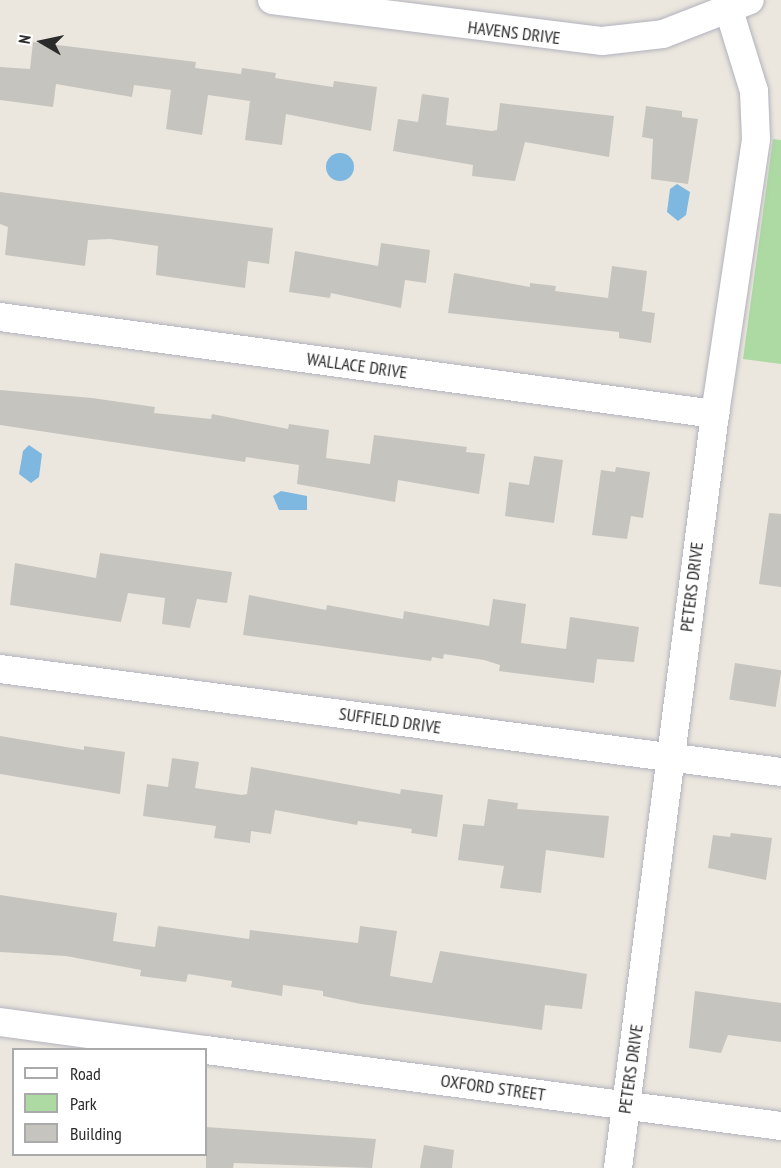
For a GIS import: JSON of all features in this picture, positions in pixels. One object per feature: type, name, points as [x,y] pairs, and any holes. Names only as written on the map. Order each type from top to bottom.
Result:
[{"type":"street","name":"HAVENS DRIVE","points":[[272,0],[425,11],[602,41],[663,34],[740,5]]},
{"type":"street","name":"PETERS DRIVE","points":[[618,1168],[715,414],[757,116],[746,57],[740,5]]},
{"type":"street","name":"WALLACE DRIVE","points":[[0,317],[715,414]]},
{"type":"street","name":"SUFFIELD DRIVE","points":[[0,669],[781,772]]},
{"type":"street","name":"OXFORD STREET","points":[[0,1022],[190,1048]]},
{"type":"street","name":"OXFORD STREET","points":[[207,1050],[781,1126]]},
{"type":"green space","points":[[773,139],[781,140],[781,364],[743,359]]},
{"type":"water","points":[[340,153],[350,157],[354,167],[350,177],[340,181],[330,177],[326,167],[330,157]]},
{"type":"water","points":[[677,184],[690,192],[686,215],[678,221],[667,212],[670,189]]},
{"type":"water","points":[[29,445],[42,454],[39,477],[31,483],[19,474],[23,451]]},
{"type":"water","points":[[281,491],[307,496],[307,510],[279,510],[273,496]]},
{"type":"building","points":[[33,42],[196,62],[195,68],[241,74],[242,68],[276,73],[275,78],[333,87],[334,81],[377,87],[371,131],[286,114],[282,145],[245,140],[250,101],[208,95],[202,135],[166,129],[171,90],[134,85],[132,97],[56,84],[53,107],[0,100],[0,67],[30,69]]},
{"type":"building","points":[[422,94],[449,98],[446,125],[492,131],[497,130],[500,103],[614,116],[609,157],[525,142],[515,181],[472,176],[473,165],[393,151],[398,119],[418,122]]},
{"type":"building","points":[[646,106],[682,111],[682,117],[698,119],[688,184],[651,179],[653,139],[642,137]]},
{"type":"building","points":[[0,192],[273,228],[269,264],[248,261],[245,288],[156,275],[158,246],[110,239],[88,240],[85,266],[5,255],[8,227],[0,224]]},
{"type":"building","points":[[381,243],[430,250],[426,283],[405,280],[401,308],[331,293],[330,298],[289,292],[295,251],[378,266]]},
{"type":"building","points":[[612,266],[647,271],[642,311],[655,313],[651,343],[619,338],[619,332],[448,313],[454,273],[530,287],[530,283],[556,286],[555,291],[608,298]]},
{"type":"building","points":[[0,390],[92,398],[155,407],[154,413],[211,419],[212,414],[288,429],[289,424],[329,430],[326,458],[370,464],[374,435],[467,447],[466,452],[485,454],[479,494],[398,480],[395,502],[297,484],[299,465],[246,457],[245,462],[0,425]]},
{"type":"building","points":[[534,456],[563,460],[554,523],[505,516],[509,482],[529,485]]},
{"type":"building","points":[[616,467],[650,472],[643,518],[631,516],[627,539],[592,535],[601,470],[615,472]]},
{"type":"building","points":[[769,513],[781,514],[781,587],[759,584]]},
{"type":"building","points":[[100,553],[232,572],[227,603],[197,599],[190,628],[162,624],[165,598],[128,593],[121,622],[10,605],[15,563],[96,578]]},
{"type":"building","points":[[249,595],[326,610],[327,605],[403,619],[404,611],[489,626],[493,599],[526,604],[521,643],[566,649],[570,617],[639,627],[634,662],[597,659],[594,683],[499,671],[500,665],[484,660],[444,654],[443,659],[432,657],[431,661],[243,635]]},
{"type":"building","points":[[735,663],[781,670],[776,707],[729,700]]},
{"type":"building","points":[[0,736],[84,750],[84,746],[125,752],[120,794],[0,774]]},
{"type":"building","points":[[172,758],[199,762],[195,788],[242,795],[247,794],[251,767],[400,794],[401,789],[443,795],[437,837],[411,833],[412,829],[358,821],[357,825],[275,810],[271,834],[251,831],[250,843],[214,838],[216,826],[143,816],[147,784],[168,787]]},
{"type":"building","points":[[488,799],[518,803],[517,809],[609,816],[604,858],[546,850],[541,893],[500,888],[504,866],[458,860],[463,824],[484,826]]},
{"type":"building","points":[[731,833],[772,838],[766,880],[708,868],[713,835],[730,837]]},
{"type":"building","points":[[0,895],[117,913],[113,941],[155,947],[158,926],[249,939],[250,930],[358,943],[360,926],[397,931],[390,976],[432,983],[440,951],[558,969],[587,974],[582,1009],[545,1005],[542,1030],[361,1004],[323,996],[323,991],[283,985],[282,996],[231,987],[232,981],[188,974],[186,982],[140,976],[141,970],[66,956],[0,952]]},
{"type":"building","points":[[695,991],[781,1003],[781,1042],[728,1035],[721,1053],[689,1048]]},
{"type":"building","points":[[207,1127],[376,1139],[372,1168],[234,1163],[233,1168],[206,1168]]},
{"type":"building","points":[[424,1145],[454,1150],[452,1168],[420,1168]]}]
